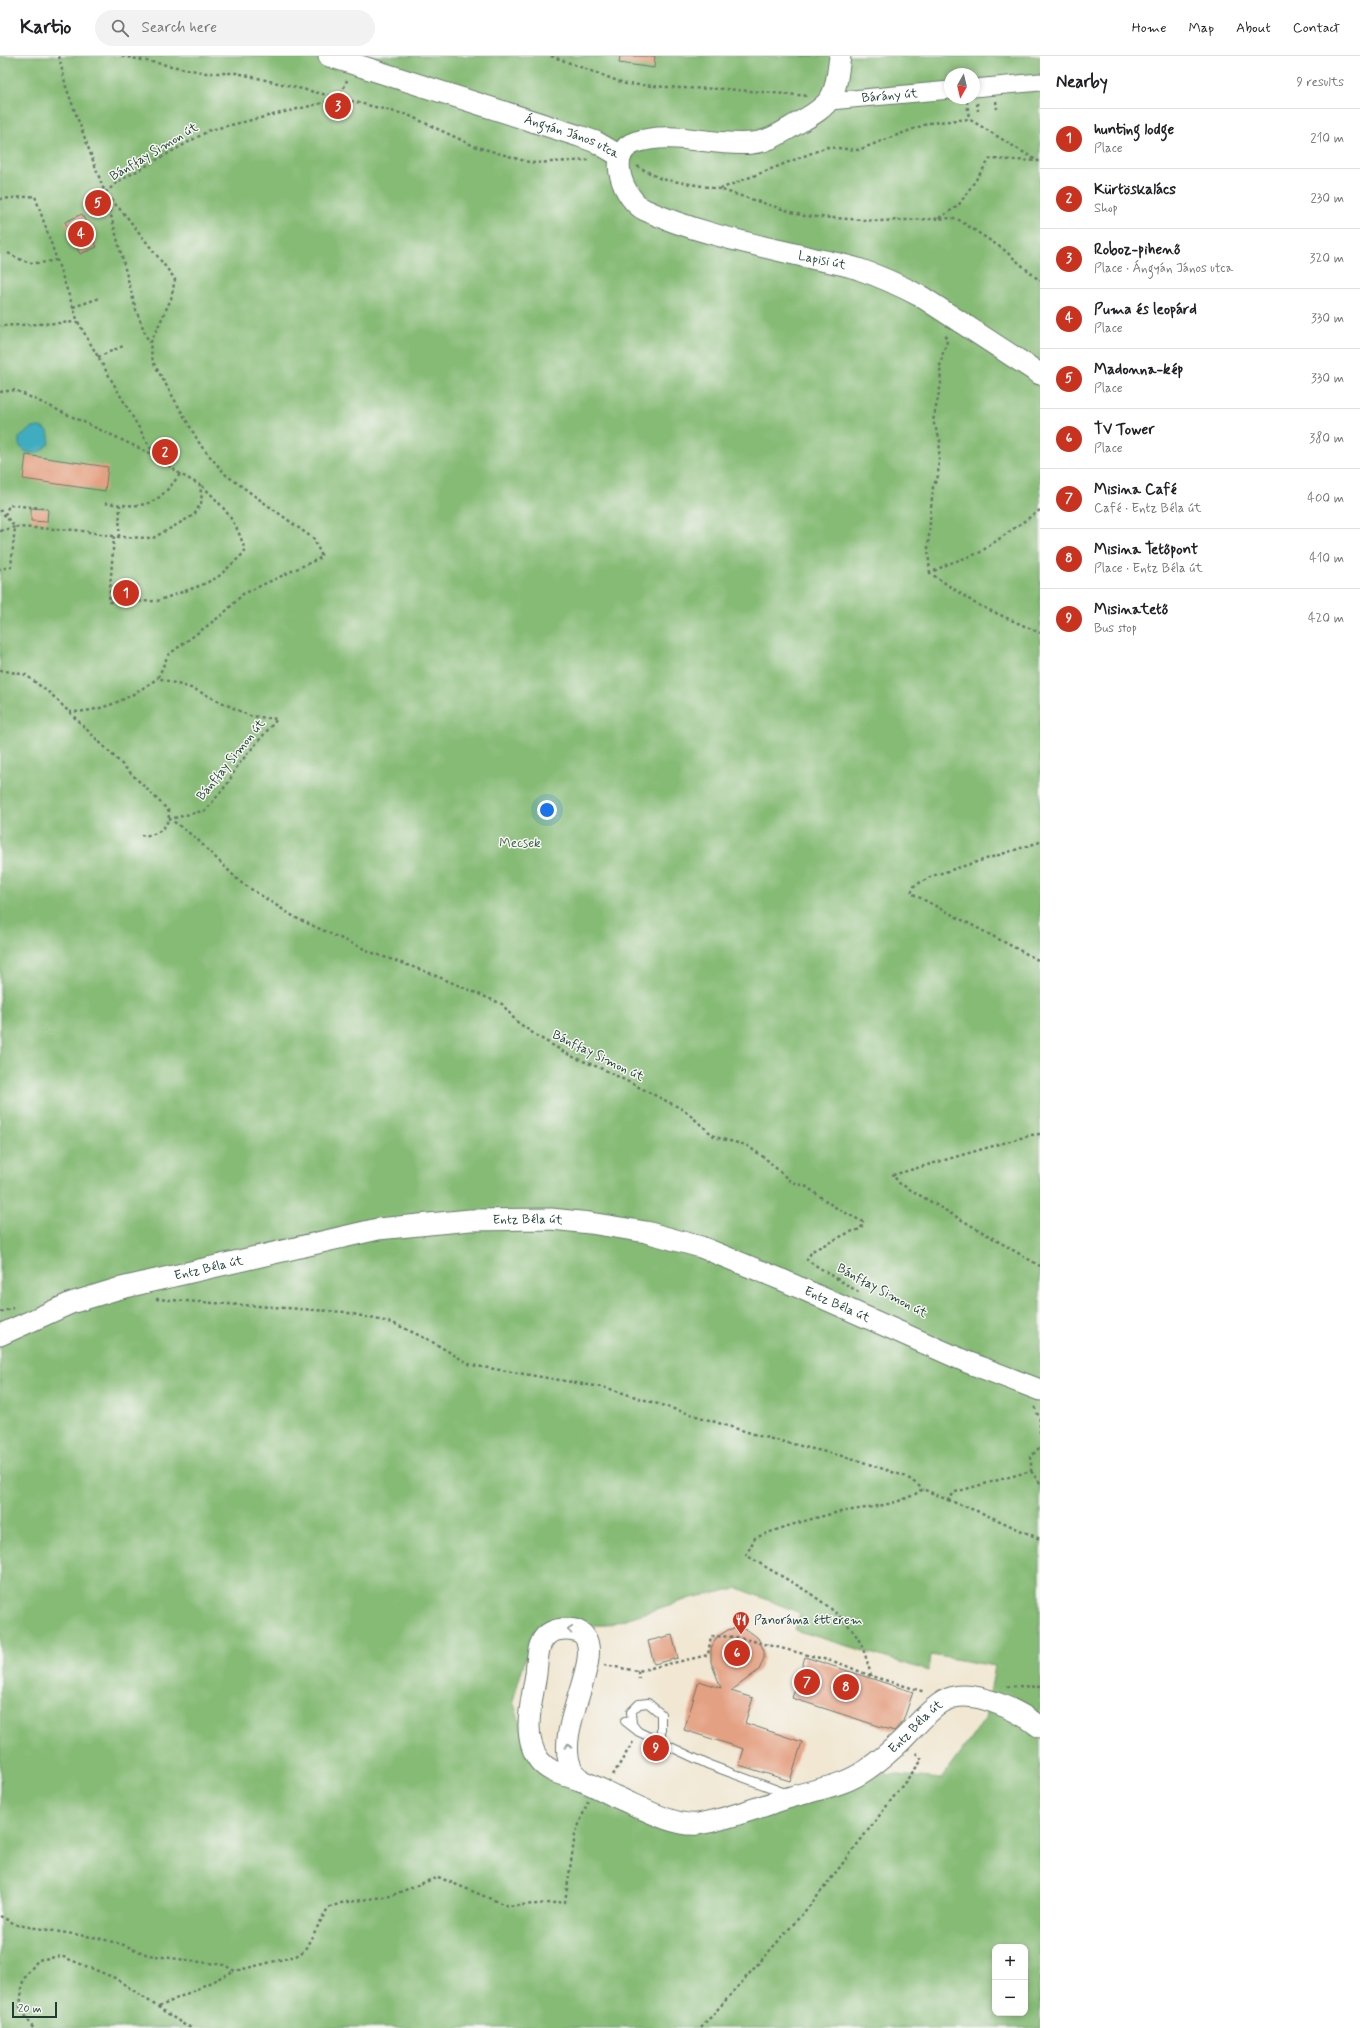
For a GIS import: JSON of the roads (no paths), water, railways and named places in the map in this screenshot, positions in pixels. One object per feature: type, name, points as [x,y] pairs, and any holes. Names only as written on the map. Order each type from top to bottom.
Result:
[{"type":"street","name":"Ángyán János utca","points":[[329,56],[579,136],[596,142],[620,156],[630,145],[649,140],[668,138],[720,143],[753,143],[775,136],[818,112],[832,98]]},
{"type":"street","points":[[832,98],[840,56]]},
{"type":"street","points":[[980,87],[1040,82]]},
{"type":"street","name":"Bárány út","points":[[832,98],[944,90]]},
{"type":"street","name":"Lapisi út","points":[[620,156],[620,174],[629,195],[638,207],[676,222],[721,235],[862,270],[922,297],[1040,374]]},
{"type":"street","name":"Entz Béla út","points":[[0,1335],[71,1304],[117,1290],[378,1229],[470,1220],[552,1219],[590,1223],[646,1232],[702,1247],[780,1279],[967,1362],[1035,1389]]},
{"type":"street","name":"Entz Béla út","points":[[588,1784],[572,1770],[568,1742],[571,1722],[588,1662],[589,1649],[587,1639],[583,1634],[576,1630],[557,1629],[548,1634],[540,1645],[530,1717],[529,1733],[532,1746],[539,1760],[558,1775],[588,1784],[676,1821],[695,1824],[732,1816],[794,1796],[832,1787],[864,1772],[904,1738],[926,1715],[944,1701],[952,1697],[975,1697],[1007,1707],[1040,1727]]},
{"type":"lane","points":[[639,1732],[632,1724],[631,1712],[639,1704],[648,1703],[661,1714],[661,1742]]},
{"type":"lane","points":[[625,1722],[639,1732],[707,1764],[794,1796]]},
{"type":"water","points":[[40,427],[48,431],[50,442],[39,452],[26,452],[19,445],[19,438],[32,428]]},
{"type":"place","name":"Roboz-pihenő","points":[[338,106]]},
{"type":"place","name":"Madonna-kép","points":[[98,203]]},
{"type":"place","name":"Puma és leopárd","points":[[81,234]]},
{"type":"place","name":"Kürtöskalács","points":[[165,452]]},
{"type":"place","name":"hunting lodge","points":[[126,593]]},
{"type":"place","name":"Panoráma étterem","points":[[741,1635]]},
{"type":"place","name":"TV Tower","points":[[737,1653]]},
{"type":"place","name":"Misina Café","points":[[807,1682]]},
{"type":"place","name":"Misina Tetőpont","points":[[846,1687]]},
{"type":"place","name":"Misinatető","points":[[656,1748]]},
{"type":"park label","name":"Mecsek","points":[[520,843]]}]
